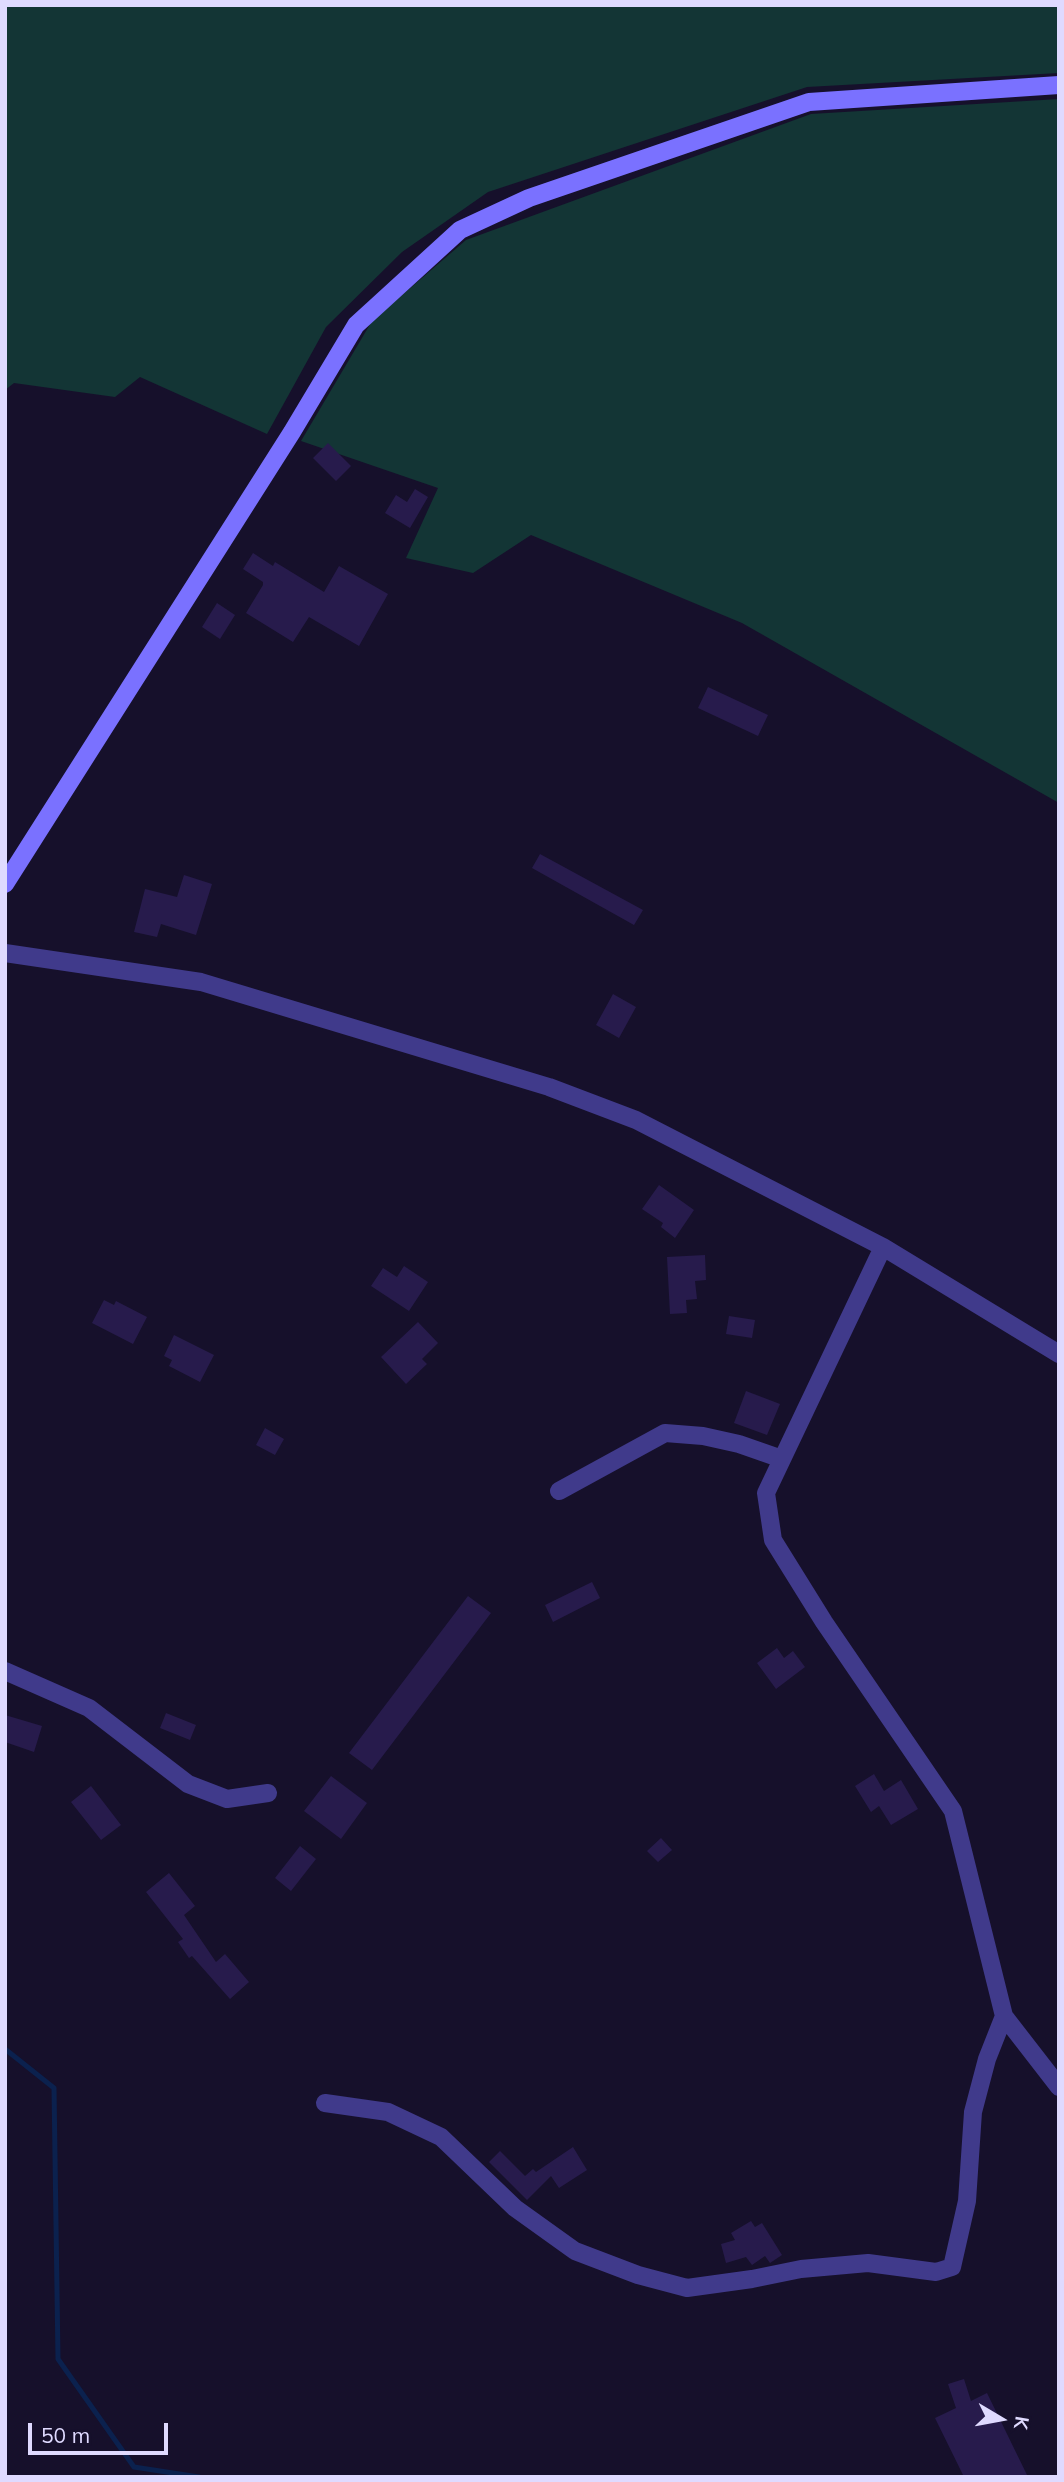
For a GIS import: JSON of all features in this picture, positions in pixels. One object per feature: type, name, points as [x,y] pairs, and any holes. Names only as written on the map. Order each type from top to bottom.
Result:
[{"type":"street","points":[[5,884],[292,432],[356,325],[460,230],[529,198],[809,102],[1059,85]]},
{"type":"street","points":[[5,953],[201,982],[549,1087],[636,1120],[883,1247],[1059,1354]]},
{"type":"street","points":[[883,1247],[766,1493],[773,1540],[824,1622],[953,1811],[1004,2016],[1059,2087]]},
{"type":"street","points":[[559,1492],[665,1433],[703,1436],[739,1444],[782,1459]]},
{"type":"street","points":[[5,1671],[89,1708],[188,1784],[227,1799],[268,1793]]},
{"type":"street","points":[[324,2104],[388,2112],[441,2137],[515,2208],[575,2251],[638,2275],[687,2288],[801,2269],[868,2263],[936,2272],[952,2267],[967,2201],[973,2112],[987,2059],[1004,2016]]},
{"type":"green space","points":[[5,5],[1059,5],[1059,73],[807,87],[488,192],[402,252],[326,327],[267,434],[140,377],[115,397],[14,383],[5,390]]},
{"type":"green space","points":[[1059,99],[1059,803],[742,623],[531,535],[473,573],[406,558],[438,488],[301,441],[372,321],[466,240],[811,114]]},
{"type":"building","points":[[328,443],[351,466],[336,481],[313,458]]},
{"type":"building","points":[[415,489],[428,497],[410,528],[385,513],[396,495],[407,502]]},
{"type":"building","points":[[253,553],[273,566],[275,562],[324,592],[339,566],[388,594],[359,646],[309,617],[293,642],[246,613],[263,585],[263,582],[243,569]]},
{"type":"building","points":[[217,603],[235,615],[220,639],[202,627]]},
{"type":"building","points":[[708,687],[768,715],[758,736],[698,708]]},
{"type":"building","points":[[540,854],[643,910],[634,925],[532,868]]},
{"type":"building","points":[[184,875],[212,884],[196,935],[161,924],[157,937],[134,932],[145,889],[177,897]]},
{"type":"building","points":[[613,994],[636,1007],[619,1038],[596,1025]]},
{"type":"building","points":[[659,1185],[694,1210],[675,1238],[661,1227],[663,1223],[642,1209]]},
{"type":"building","points":[[705,1255],[706,1280],[695,1281],[697,1299],[686,1300],[687,1313],[670,1314],[667,1257]]},
{"type":"building","points":[[404,1266],[428,1282],[409,1311],[371,1286],[383,1268],[397,1277]]},
{"type":"building","points":[[104,1300],[114,1305],[116,1301],[147,1317],[133,1344],[92,1323]]},
{"type":"building","points":[[729,1316],[755,1320],[752,1338],[726,1334]]},
{"type":"building","points":[[418,1322],[438,1343],[422,1359],[427,1364],[406,1384],[381,1357]]},
{"type":"building","points":[[174,1335],[214,1355],[200,1382],[169,1366],[172,1360],[164,1356]]},
{"type":"building","points":[[746,1391],[780,1404],[767,1435],[734,1423]]},
{"type":"building","points":[[265,1428],[284,1439],[275,1455],[256,1445]]},
{"type":"building","points":[[592,1582],[600,1598],[553,1622],[545,1605]]},
{"type":"building","points":[[468,1596],[491,1613],[372,1770],[349,1753]]},
{"type":"building","points":[[777,1648],[784,1658],[793,1651],[805,1667],[776,1689],[757,1663]]},
{"type":"building","points":[[166,1713],[196,1725],[190,1740],[160,1728]]},
{"type":"building","points":[[5,1715],[42,1726],[34,1752],[5,1742]]},
{"type":"building","points":[[874,1774],[884,1791],[901,1780],[918,1809],[891,1825],[879,1806],[871,1812],[855,1786]]},
{"type":"building","points":[[331,1776],[367,1803],[341,1839],[304,1811]]},
{"type":"building","points":[[91,1786],[121,1825],[101,1840],[71,1802]]},
{"type":"building","points":[[661,1838],[672,1850],[658,1862],[647,1851]]},
{"type":"building","points":[[300,1846],[316,1859],[291,1891],[275,1878]]},
{"type":"building","points":[[169,1873],[195,1906],[184,1915],[216,1962],[225,1954],[249,1982],[230,1999],[192,1956],[189,1958],[178,1942],[183,1939],[146,1892]]},
{"type":"building","points":[[573,2147],[587,2170],[559,2188],[551,2176],[527,2200],[489,2162],[500,2151],[525,2176],[533,2169],[536,2172]]},
{"type":"building","points":[[751,2221],[755,2227],[762,2223],[782,2255],[770,2263],[765,2256],[752,2265],[746,2257],[726,2263],[721,2244],[735,2240],[731,2233]]},
{"type":"building","points":[[964,2379],[971,2401],[987,2393],[1028,2477],[964,2477],[935,2418],[956,2408],[948,2384]]},
{"type":"waterway","points":[[5,2049],[54,2088],[58,2359],[134,2467],[199,2477]]}]
